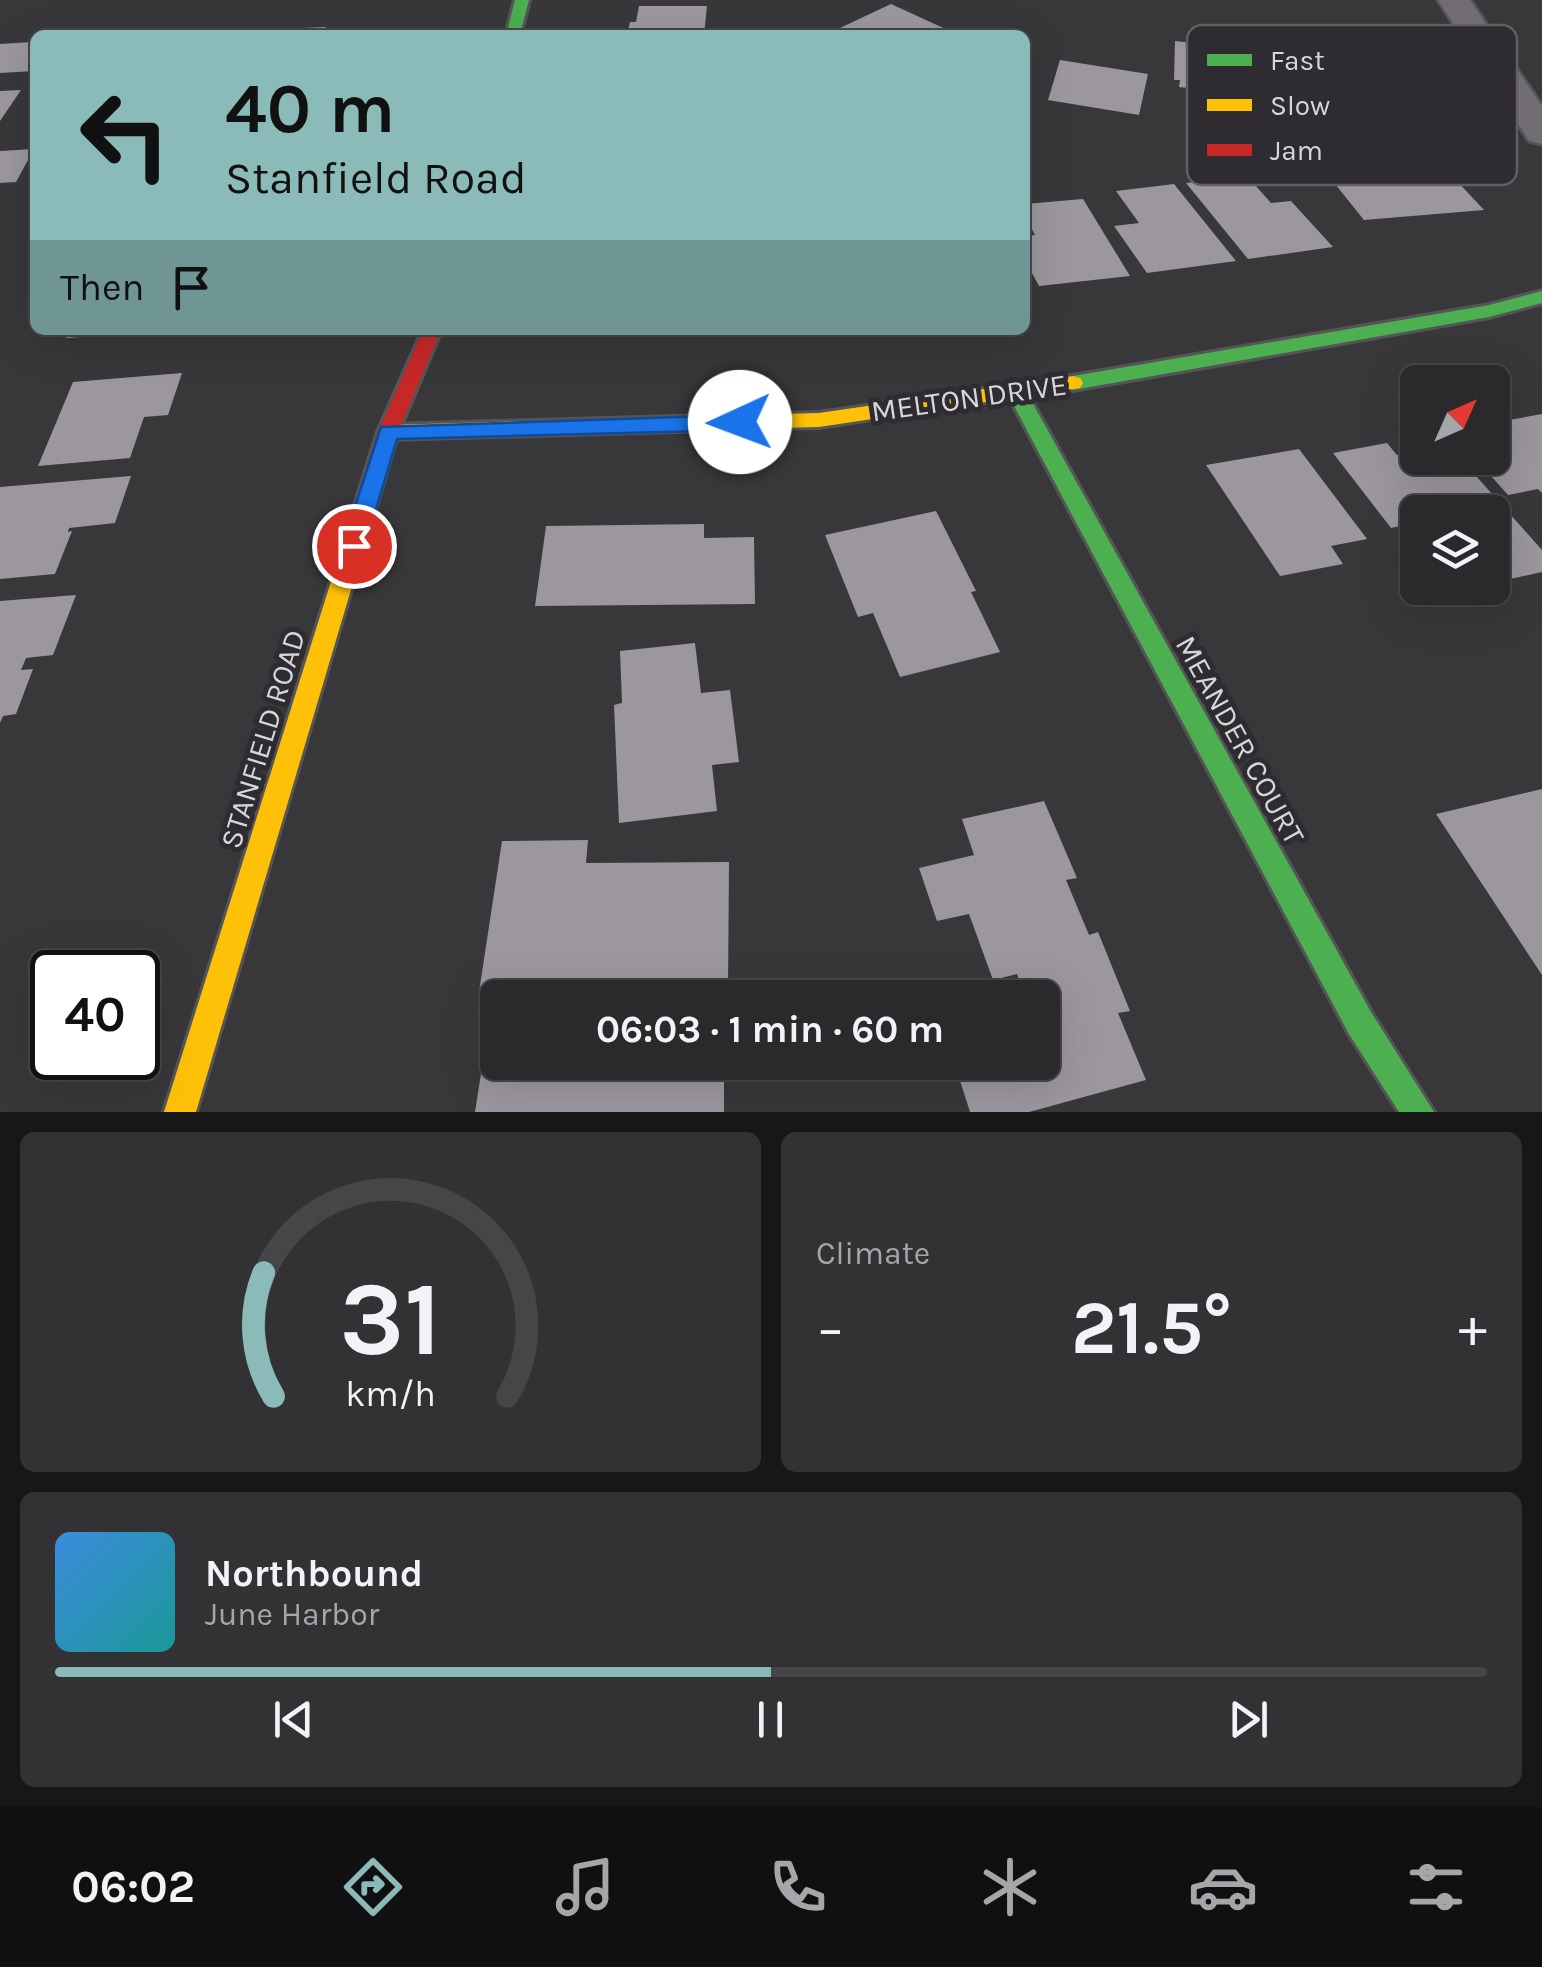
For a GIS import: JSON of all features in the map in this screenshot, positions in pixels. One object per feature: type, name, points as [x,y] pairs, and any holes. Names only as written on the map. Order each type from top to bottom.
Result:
[{"type":"street","points":[[514,30],[522,0]]},
{"type":"street","points":[[1454,0],[1470,25]]},
{"type":"street","points":[[1517,96],[1542,134]]},
{"type":"street","name":"MELTON DRIVE","points":[[388,432],[819,420],[1017,393],[1489,311],[1542,298]]},
{"type":"street","name":"STANFIELD ROAD","points":[[180,1112],[388,432],[430,335]]},
{"type":"street","name":"MEANDER COURT","points":[[1017,393],[1360,1023],[1418,1112]]},
{"type":"building","points":[[891,4],[948,30],[836,30]]},
{"type":"building","points":[[639,6],[707,6],[705,30],[628,30],[630,22],[636,22]]},
{"type":"building","points":[[326,27],[325,30],[252,30]]},
{"type":"building","points":[[1175,41],[1187,42],[1187,88],[1179,87],[1180,80],[1174,80]]},
{"type":"building","points":[[30,42],[30,71],[0,73],[0,44]]},
{"type":"building","points":[[1060,60],[1148,74],[1139,115],[1048,100]]},
{"type":"building","points":[[21,90],[0,121],[0,91]]},
{"type":"building","points":[[30,149],[16,182],[0,183],[0,151]]},
{"type":"building","points":[[1174,184],[1236,261],[1147,273],[1114,226],[1139,223],[1116,191]]},
{"type":"building","points":[[1188,185],[1255,185],[1271,203],[1291,201],[1333,247],[1248,259]]},
{"type":"building","points":[[1336,185],[1461,185],[1484,210],[1364,220]]},
{"type":"building","points":[[1083,199],[1130,276],[1039,286],[1030,269],[1030,236],[1035,235],[1030,226],[1030,204]]},
{"type":"building","points":[[182,373],[168,415],[144,417],[130,458],[38,466],[73,382]]},
{"type":"building","points":[[1542,414],[1542,493],[1538,489],[1508,495],[1490,475],[1510,475],[1510,420]]},
{"type":"building","points":[[1387,443],[1400,454],[1400,475],[1475,475],[1493,495],[1400,495],[1400,526],[1391,528],[1333,453]]},
{"type":"building","points":[[1299,449],[1367,539],[1331,546],[1343,564],[1280,576],[1206,465]]},
{"type":"building","points":[[131,476],[115,523],[69,528],[68,532],[72,531],[55,574],[0,579],[0,487]]},
{"type":"building","points":[[936,511],[976,591],[971,592],[1000,652],[900,677],[873,613],[858,617],[825,535]]},
{"type":"building","points":[[1510,514],[1542,550],[1542,572],[1510,579]]},
{"type":"building","points":[[704,524],[704,538],[754,537],[755,604],[535,606],[546,526]]},
{"type":"building","points":[[76,595],[53,655],[26,658],[21,670],[33,669],[16,714],[3,716],[0,723],[0,601]]},
{"type":"building","points":[[695,643],[701,693],[730,690],[739,762],[712,765],[717,811],[619,823],[614,705],[622,703],[620,651]]},
{"type":"building","points":[[1542,789],[1542,975],[1436,814]]},
{"type":"building","points":[[1044,801],[1077,878],[1066,880],[1089,935],[1098,932],[1130,1011],[1118,1013],[1146,1080],[1029,1112],[970,1112],[960,1080],[1060,1080],[1060,980],[1019,980],[1017,974],[993,980],[969,914],[937,921],[919,868],[974,855],[962,819]]},
{"type":"building","points":[[588,840],[586,863],[729,862],[728,980],[481,980],[502,841]]},
{"type":"building","points":[[480,1080],[724,1080],[724,1112],[475,1112]]},
{"type":"traffic: fast","points":[[514,30],[522,0]]},
{"type":"traffic: fast","points":[[1073,383],[1489,311],[1542,297]]},
{"type":"traffic: fast","points":[[1017,393],[1360,1023],[1418,1112]]},
{"type":"traffic: slow","points":[[388,432],[819,420],[1073,383]]},
{"type":"traffic: slow","points":[[180,1112],[350,556]]},
{"type":"traffic: jam","points":[[350,556],[388,432],[430,335]]},
{"type":"route","points":[[354,546],[388,432],[740,422]]}]
